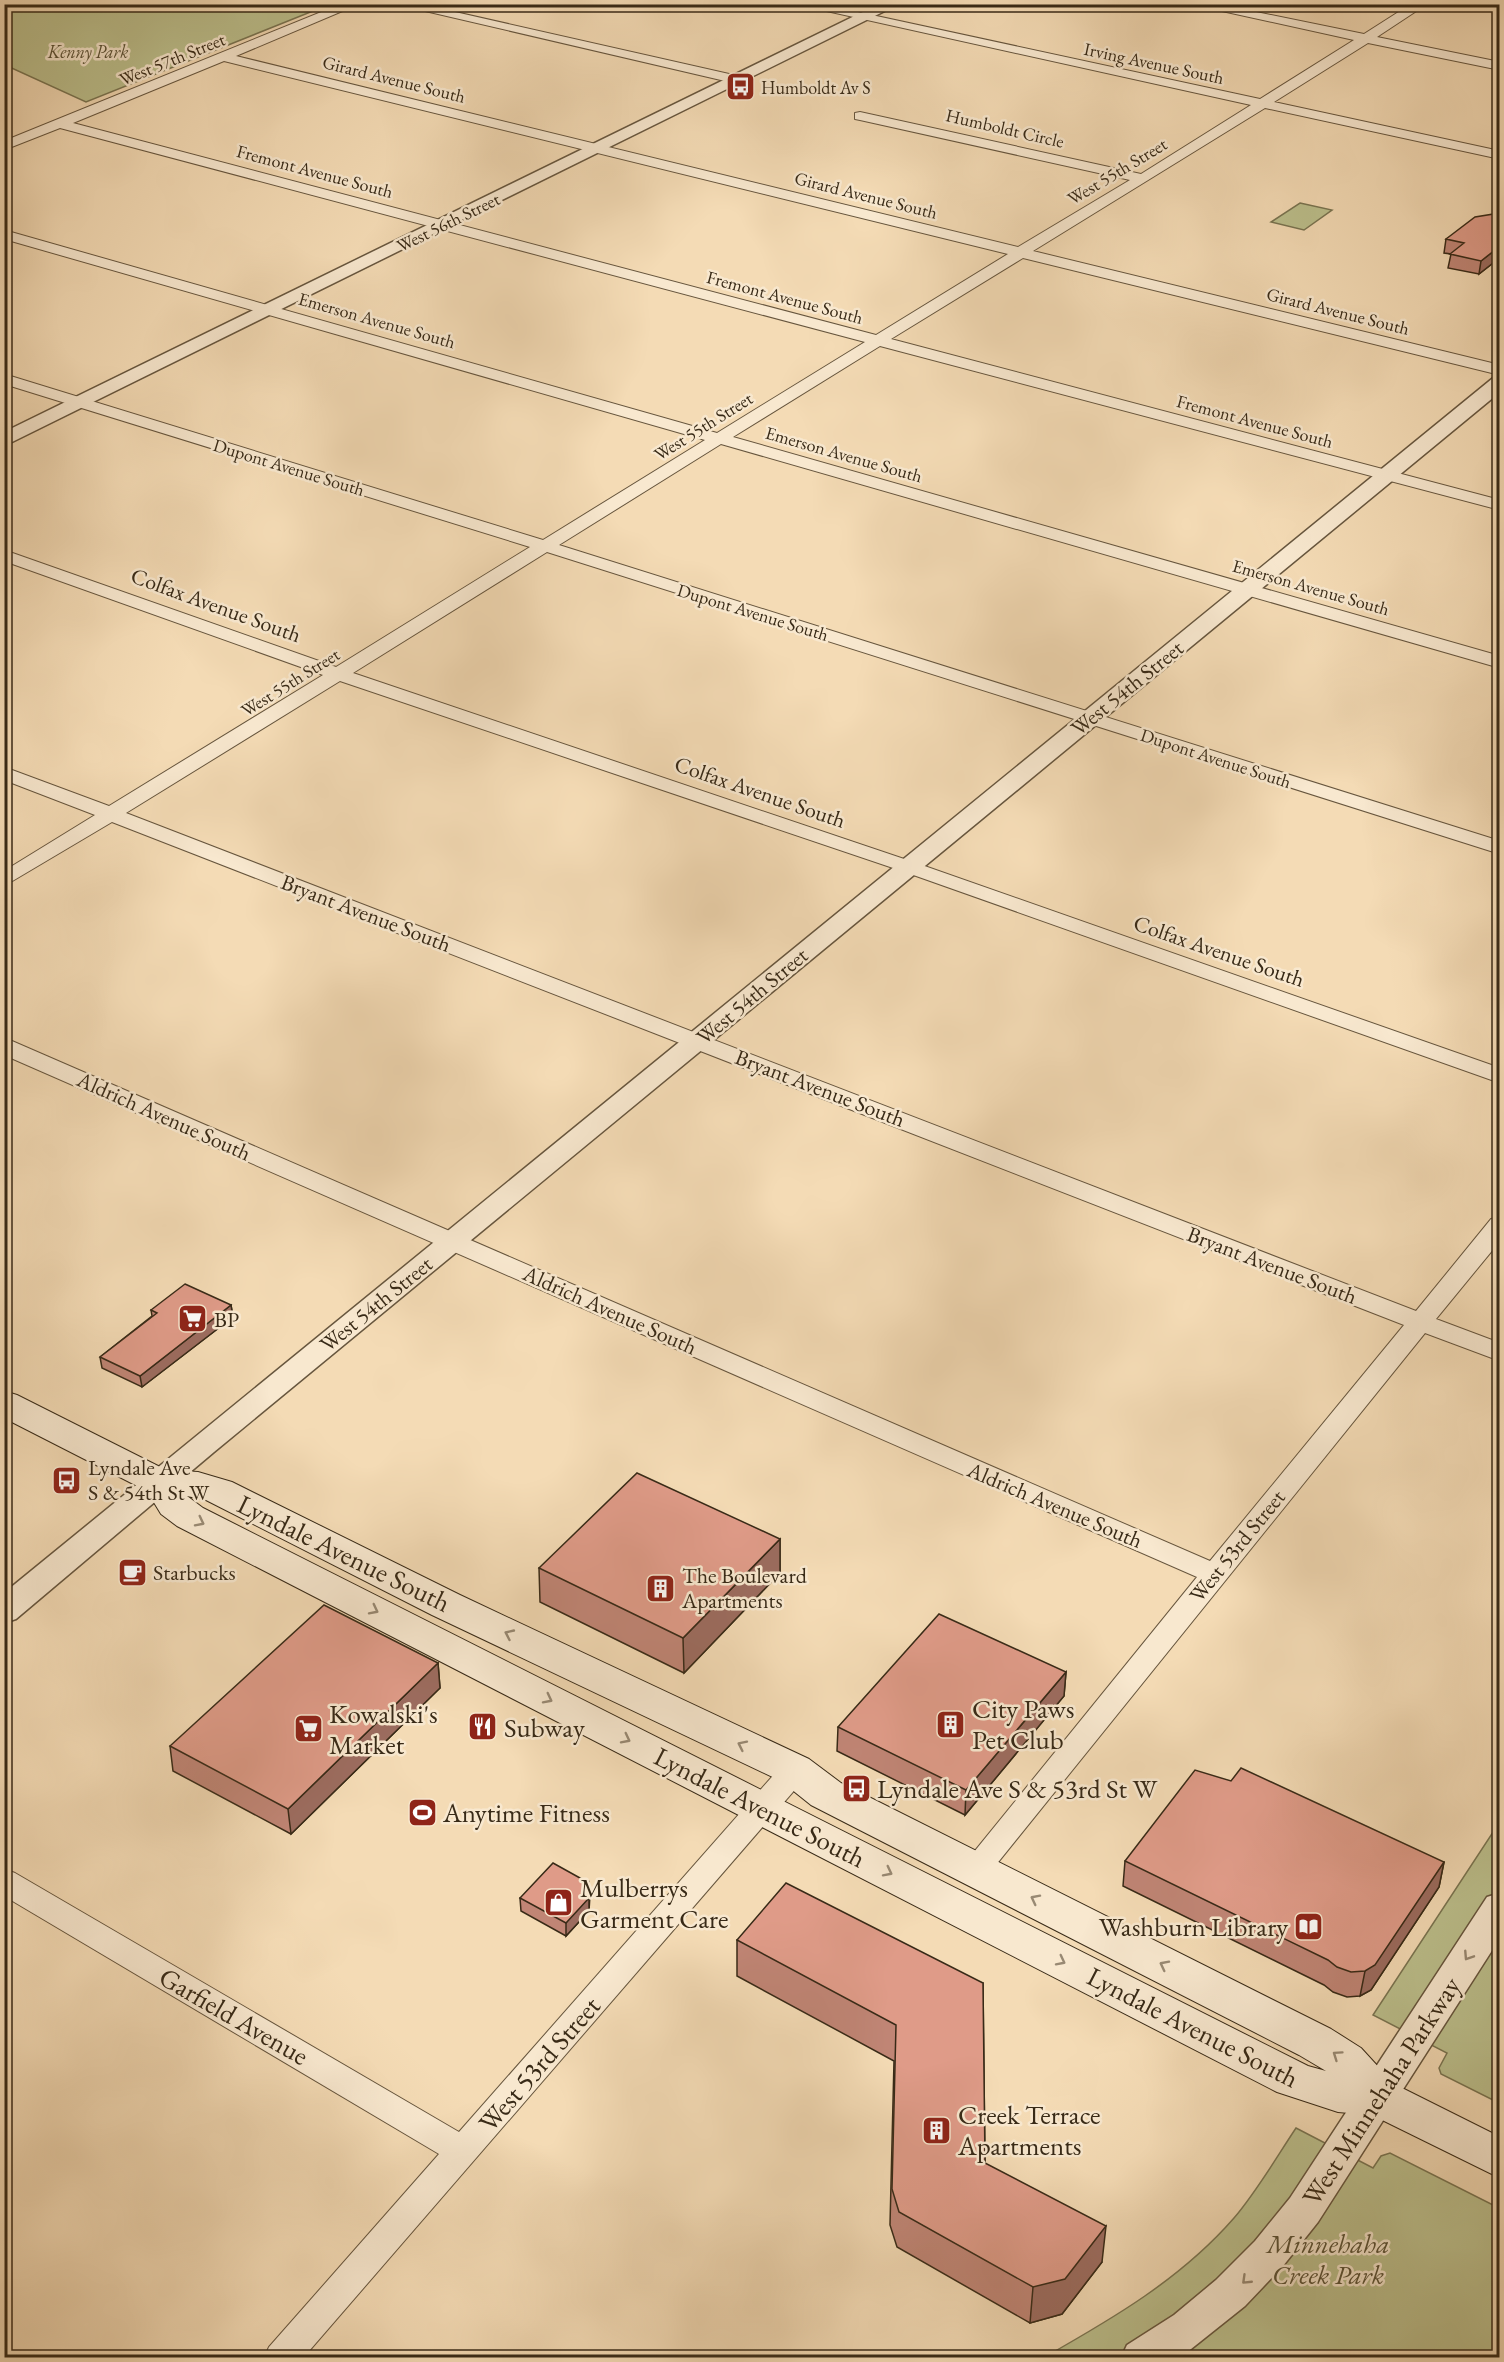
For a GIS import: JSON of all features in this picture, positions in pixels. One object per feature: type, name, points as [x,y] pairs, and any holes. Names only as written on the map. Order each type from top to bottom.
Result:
[{"type":"main road","name":"Lyndale Avenue South","points":[[4,1403],[160,1482],[198,1484],[219,1491],[446,1605],[795,1770],[826,1794],[1316,2042],[1345,2061],[1378,2097],[1500,2159]]},
{"type":"main road","name":"Lyndale Avenue South","points":[[160,1482],[174,1505],[190,1517],[1293,2079],[1338,2094],[1378,2097]]},
{"type":"street","name":"West 57th Street","points":[[4,147],[353,4]]},
{"type":"street","points":[[401,4],[738,80]]},
{"type":"street","name":"Irving Avenue South","points":[[801,4],[1500,155]]},
{"type":"street","name":"West 56th Street","points":[[4,440],[892,4]]},
{"type":"street","points":[[1196,4],[1500,66]]},
{"type":"street","name":"West 55th Street","points":[[4,880],[1143,179],[1421,4]]},
{"type":"street","name":"Girard Avenue South","points":[[223,57],[599,148],[1018,254],[1500,370]]},
{"type":"street","name":"Humboldt Circle","points":[[860,116],[1143,179]]},
{"type":"street","name":"Fremont Avenue South","points":[[60,124],[876,342],[1500,505]]},
{"type":"street","name":"Emerson Avenue South","points":[[4,234],[1500,662]]},
{"type":"street","name":"Dupont Avenue South","points":[[4,379],[545,546],[1500,848]]},
{"type":"street","name":"West 54th Street","points":[[4,1611],[1500,382]]},
{"type":"street","name":"Colfax Avenue South","points":[[4,555],[339,674],[909,867],[1500,1076]]},
{"type":"street","name":"Bryant Avenue South","points":[[4,773],[1500,1353]]},
{"type":"street","name":"Aldrich Avenue South","points":[[4,1046],[1215,1574]]},
{"type":"street","name":"West 53rd Street","points":[[976,1868],[1500,1224]]},
{"type":"street","name":"West 53rd Street","points":[[281,2358],[795,1770]]},
{"type":"street","name":"Garfield Avenue","points":[[4,1881],[463,2151]]},
{"type":"street","name":"West Minnehaha Parkway","points":[[1142,2358],[1180,2334],[1248,2279],[1304,2210],[1500,1906]]},
{"type":"green space","name":"Kenny Park","points":[[5,4],[328,5],[86,102],[5,65]]},
{"type":"green space","points":[[1300,203],[1332,210],[1304,230],[1271,222]]},
{"type":"green space","points":[[1499,1823],[1499,2103],[1441,2074],[1439,2068],[1447,2053],[1373,2015]]},
{"type":"green space","name":"Minnehaha Creek Park","points":[[1296,2128],[1373,2168],[1381,2156],[1390,2153],[1499,2208],[1499,2357],[1043,2358],[1120,2313],[1192,2260],[1242,2208]]},
{"type":"building","points":[[1500,213],[1500,251],[1495,250],[1481,261],[1450,254],[1464,243],[1446,239],[1475,217]]},
{"type":"building","points":[[185,1284],[231,1305],[140,1376],[100,1357],[157,1313],[151,1310]]},
{"type":"building","name":"The Boulevard Apartments","points":[[637,1473],[780,1539],[683,1638],[539,1568]]},
{"type":"building","name":"Kowalski's Market","points":[[324,1605],[438,1663],[288,1809],[170,1746]]},
{"type":"building","name":"City Paws Pet Club","points":[[939,1614],[1066,1672],[966,1790],[838,1727]]},
{"type":"building","name":"Washburn Library","points":[[1241,1768],[1444,1862],[1375,1965],[1365,1971],[1351,1972],[1337,1967],[1328,1960],[1125,1861],[1195,1770],[1231,1781]]},
{"type":"building","name":"Mulberrys Garment Care","points":[[553,1863],[589,1883],[589,1898],[566,1923],[520,1898]]},
{"type":"building","name":"Creek Terrace Apartments","points":[[786,1883],[983,1983],[985,2163],[1106,2226],[1065,2279],[1033,2287],[899,2212],[892,2189],[896,2025],[737,1940]]},
{"type":"place","name":"Humboldt Av S","points":[[740,87]]},
{"type":"place","name":"BP","points":[[193,1319]]},
{"type":"place","name":"Lyndale Ave S & 54th St W","points":[[67,1480]]},
{"type":"place","name":"Starbucks","points":[[132,1572]]},
{"type":"place","name":"The Boulevard Apartments","points":[[661,1588]]},
{"type":"place","name":"City Paws Pet Club","points":[[951,1724]]},
{"type":"place","name":"Subway","points":[[483,1727]]},
{"type":"place","name":"Kowalski's Market","points":[[308,1729]]},
{"type":"place","name":"Lyndale Ave S & 53rd St W","points":[[856,1788]]},
{"type":"place","name":"Anytime Fitness","points":[[422,1812]]},
{"type":"place","name":"Mulberrys Garment Care","points":[[559,1903]]},
{"type":"place","name":"Washburn Library","points":[[1309,1926]]},
{"type":"place","name":"Creek Terrace Apartments","points":[[937,2130]]}]
